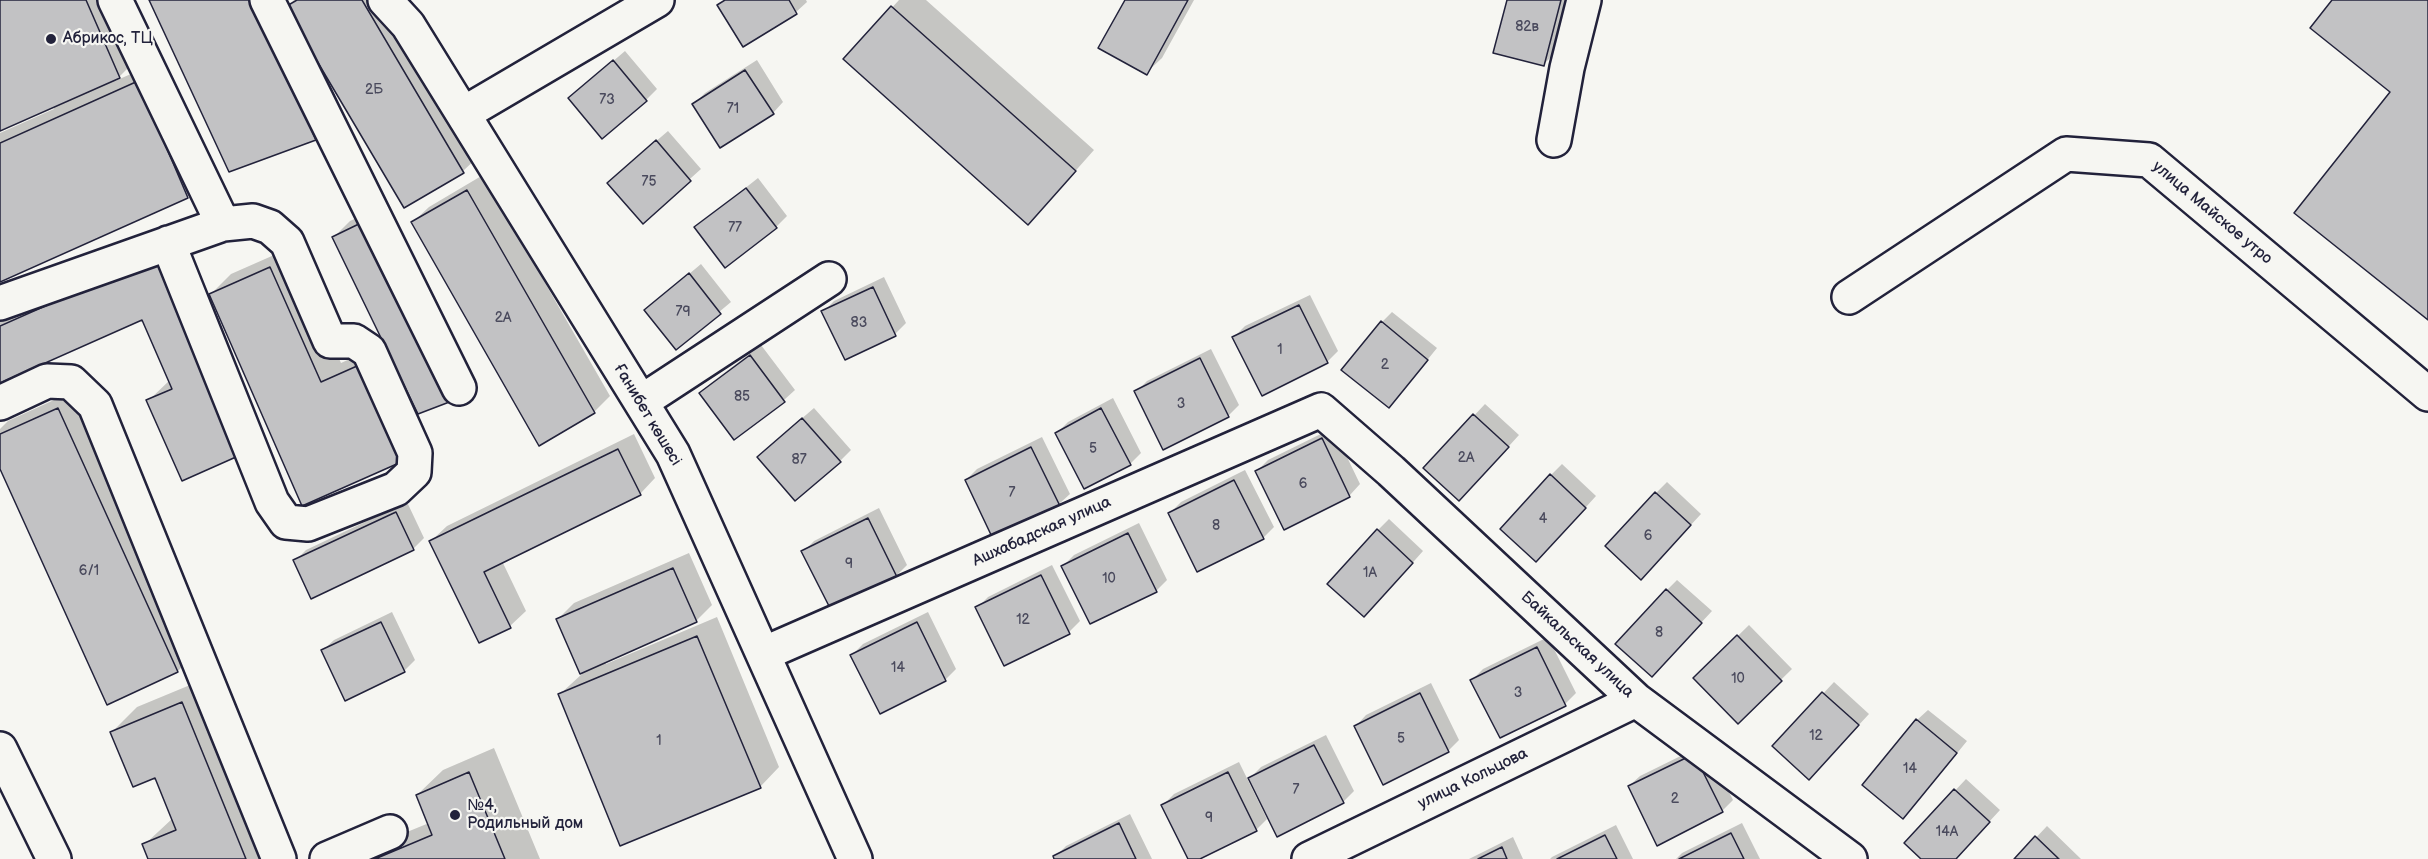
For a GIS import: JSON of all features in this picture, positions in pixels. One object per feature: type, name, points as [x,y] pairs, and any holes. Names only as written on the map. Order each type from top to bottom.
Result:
[{"type":"street","points":[[115,0],[223,224]]},
{"type":"street","points":[[267,0],[459,388]]},
{"type":"street","name":"Ғанибет көшесі","points":[[385,0],[408,25],[673,454],[855,859]]},
{"type":"street","points":[[463,114],[657,0]]},
{"type":"street","points":[[1554,140],[1567,68],[1584,0]]},
{"type":"street","name":"улица Майское утро","points":[[1849,297],[2066,154],[2149,160],[2428,394]]},
{"type":"street","points":[[0,303],[168,243],[223,224],[253,221],[270,227],[287,242],[330,341],[354,341],[369,351],[415,453],[414,472],[396,489],[308,524],[286,522],[272,502],[168,243]]},
{"type":"street","points":[[641,402],[829,279]]},
{"type":"street","points":[[0,403],[47,381],[71,382],[95,405],[279,859]]},
{"type":"street","name":"Ашхабадская улица","points":[[763,654],[1321,410]]},
{"type":"street","name":"Байкальская улица","points":[[1321,410],[1391,471],[1636,700],[1850,859]]},
{"type":"street","name":"улица Кольцова","points":[[1309,859],[1636,700]]},
{"type":"street","points":[[0,749],[54,859]]},
{"type":"street","points":[[327,859],[390,832]]},
{"type":"building","name":"Абрикос, ТЦ","points":[[0,0],[86,0],[120,78],[0,131]]},
{"type":"building","points":[[149,0],[253,0],[316,140],[229,172]]},
{"type":"building","points":[[297,0],[362,0],[464,173],[404,208],[285,7]]},
{"type":"building","points":[[725,0],[789,0],[797,14],[743,47],[717,5]]},
{"type":"building","points":[[1125,0],[1188,0],[1147,75],[1098,48]]},
{"type":"building","points":[[1507,0],[1561,0],[1544,66],[1493,53]]},
{"type":"building","points":[[2332,0],[2428,0],[2428,320],[2294,213],[2390,92],[2310,28]]},
{"type":"building","points":[[891,6],[1076,171],[1028,225],[843,59]]},
{"type":"building","points":[[613,60],[647,101],[602,139],[568,98]]},
{"type":"building","points":[[745,70],[774,114],[720,148],[692,104]]},
{"type":"building","points":[[138,81],[188,198],[0,282],[0,143]]},
{"type":"building","points":[[656,140],[691,181],[643,224],[607,183]]},
{"type":"building","points":[[746,188],[777,228],[725,268],[694,227]]},
{"type":"building","points":[[467,190],[595,413],[539,446],[411,222]]},
{"type":"building","points":[[365,221],[452,401],[418,414],[332,237]]},
{"type":"building","points":[[158,256],[245,453],[182,481],[146,400],[172,389],[142,320],[0,383],[0,326]]},
{"type":"building","points":[[270,267],[321,382],[366,362],[408,459],[302,506],[209,294]]},
{"type":"building","points":[[689,273],[721,314],[676,350],[644,310]]},
{"type":"building","points":[[873,287],[896,336],[845,360],[821,311]]},
{"type":"building","points":[[1299,305],[1328,363],[1262,396],[1232,337]]},
{"type":"building","points":[[1381,321],[1428,360],[1389,408],[1341,370]]},
{"type":"building","points":[[750,355],[785,402],[734,440],[699,393]]},
{"type":"building","points":[[1200,358],[1229,417],[1163,450],[1134,391]]},
{"type":"building","points":[[58,408],[178,672],[107,705],[0,469],[0,434]]},
{"type":"building","points":[[1101,408],[1131,465],[1084,489],[1055,433]]},
{"type":"building","points":[[1473,414],[1509,447],[1459,501],[1423,468]]},
{"type":"building","points":[[802,418],[841,462],[795,501],[757,457]]},
{"type":"building","points":[[1322,438],[1350,497],[1284,530],[1255,471]]},
{"type":"building","points":[[1031,447],[1060,506],[993,539],[965,480]]},
{"type":"building","points":[[618,449],[641,495],[484,572],[511,628],[479,643],[429,541]]},
{"type":"building","points":[[1550,474],[1586,508],[1536,562],[1500,529]]},
{"type":"building","points":[[1234,480],[1264,539],[1197,572],[1168,513]]},
{"type":"building","points":[[1655,492],[1691,525],[1641,580],[1605,546]]},
{"type":"building","points":[[396,512],[414,550],[311,599],[293,560]]},
{"type":"building","points":[[868,518],[897,577],[831,610],[801,551]]},
{"type":"building","points":[[1377,529],[1413,563],[1364,617],[1327,584]]},
{"type":"building","points":[[1128,533],[1157,592],[1090,624],[1061,566]]},
{"type":"building","points":[[673,568],[697,622],[580,674],[556,619]]},
{"type":"building","points":[[1041,575],[1070,634],[1004,666],[975,607]]},
{"type":"building","points":[[1666,589],[1702,623],[1652,677],[1615,644]]},
{"type":"building","points":[[381,622],[405,672],[345,701],[321,650]]},
{"type":"building","points":[[917,622],[946,681],[880,714],[850,655]]},
{"type":"building","points":[[1737,635],[1782,681],[1738,724],[1693,678]]},
{"type":"building","points":[[697,636],[761,788],[620,846],[558,694]]},
{"type":"building","points":[[1537,647],[1566,706],[1500,738],[1470,680]]},
{"type":"building","points":[[1822,692],[1859,725],[1809,780],[1772,746]]},
{"type":"building","points":[[1420,693],[1449,752],[1383,785],[1354,726]]},
{"type":"building","points":[[182,702],[246,859],[148,859],[142,844],[176,830],[155,778],[133,787],[110,732]]},
{"type":"building","points":[[1916,719],[1957,753],[1903,819],[1862,785]]},
{"type":"building","points":[[1314,745],[1344,803],[1277,837],[1248,778]]},
{"type":"building","points":[[1694,754],[1723,812],[1657,846],[1628,786]]},
{"type":"building","name":"№4, Родильный дом","points":[[469,772],[505,859],[375,859],[432,835],[416,795]]},
{"type":"building","points":[[1228,772],[1257,831],[1200,859],[1188,859],[1161,805]]},
{"type":"building","points":[[1954,789],[1990,822],[1956,859],[1921,859],[1904,843]]},
{"type":"building","points":[[1119,823],[1136,859],[1054,859],[1053,856]]},
{"type":"building","points":[[1731,833],[1744,859],[1679,859]]},
{"type":"building","points":[[1605,835],[1617,859],[1557,859]]},
{"type":"building","points":[[2035,836],[2059,859],[2014,859]]},
{"type":"building","points":[[1502,847],[1507,859],[1478,859]]},
{"type":"place","name":"Абрикос, ТЦ","points":[[51,39]]},
{"type":"place","name":"№4, Родильный дом","points":[[455,815]]}]
